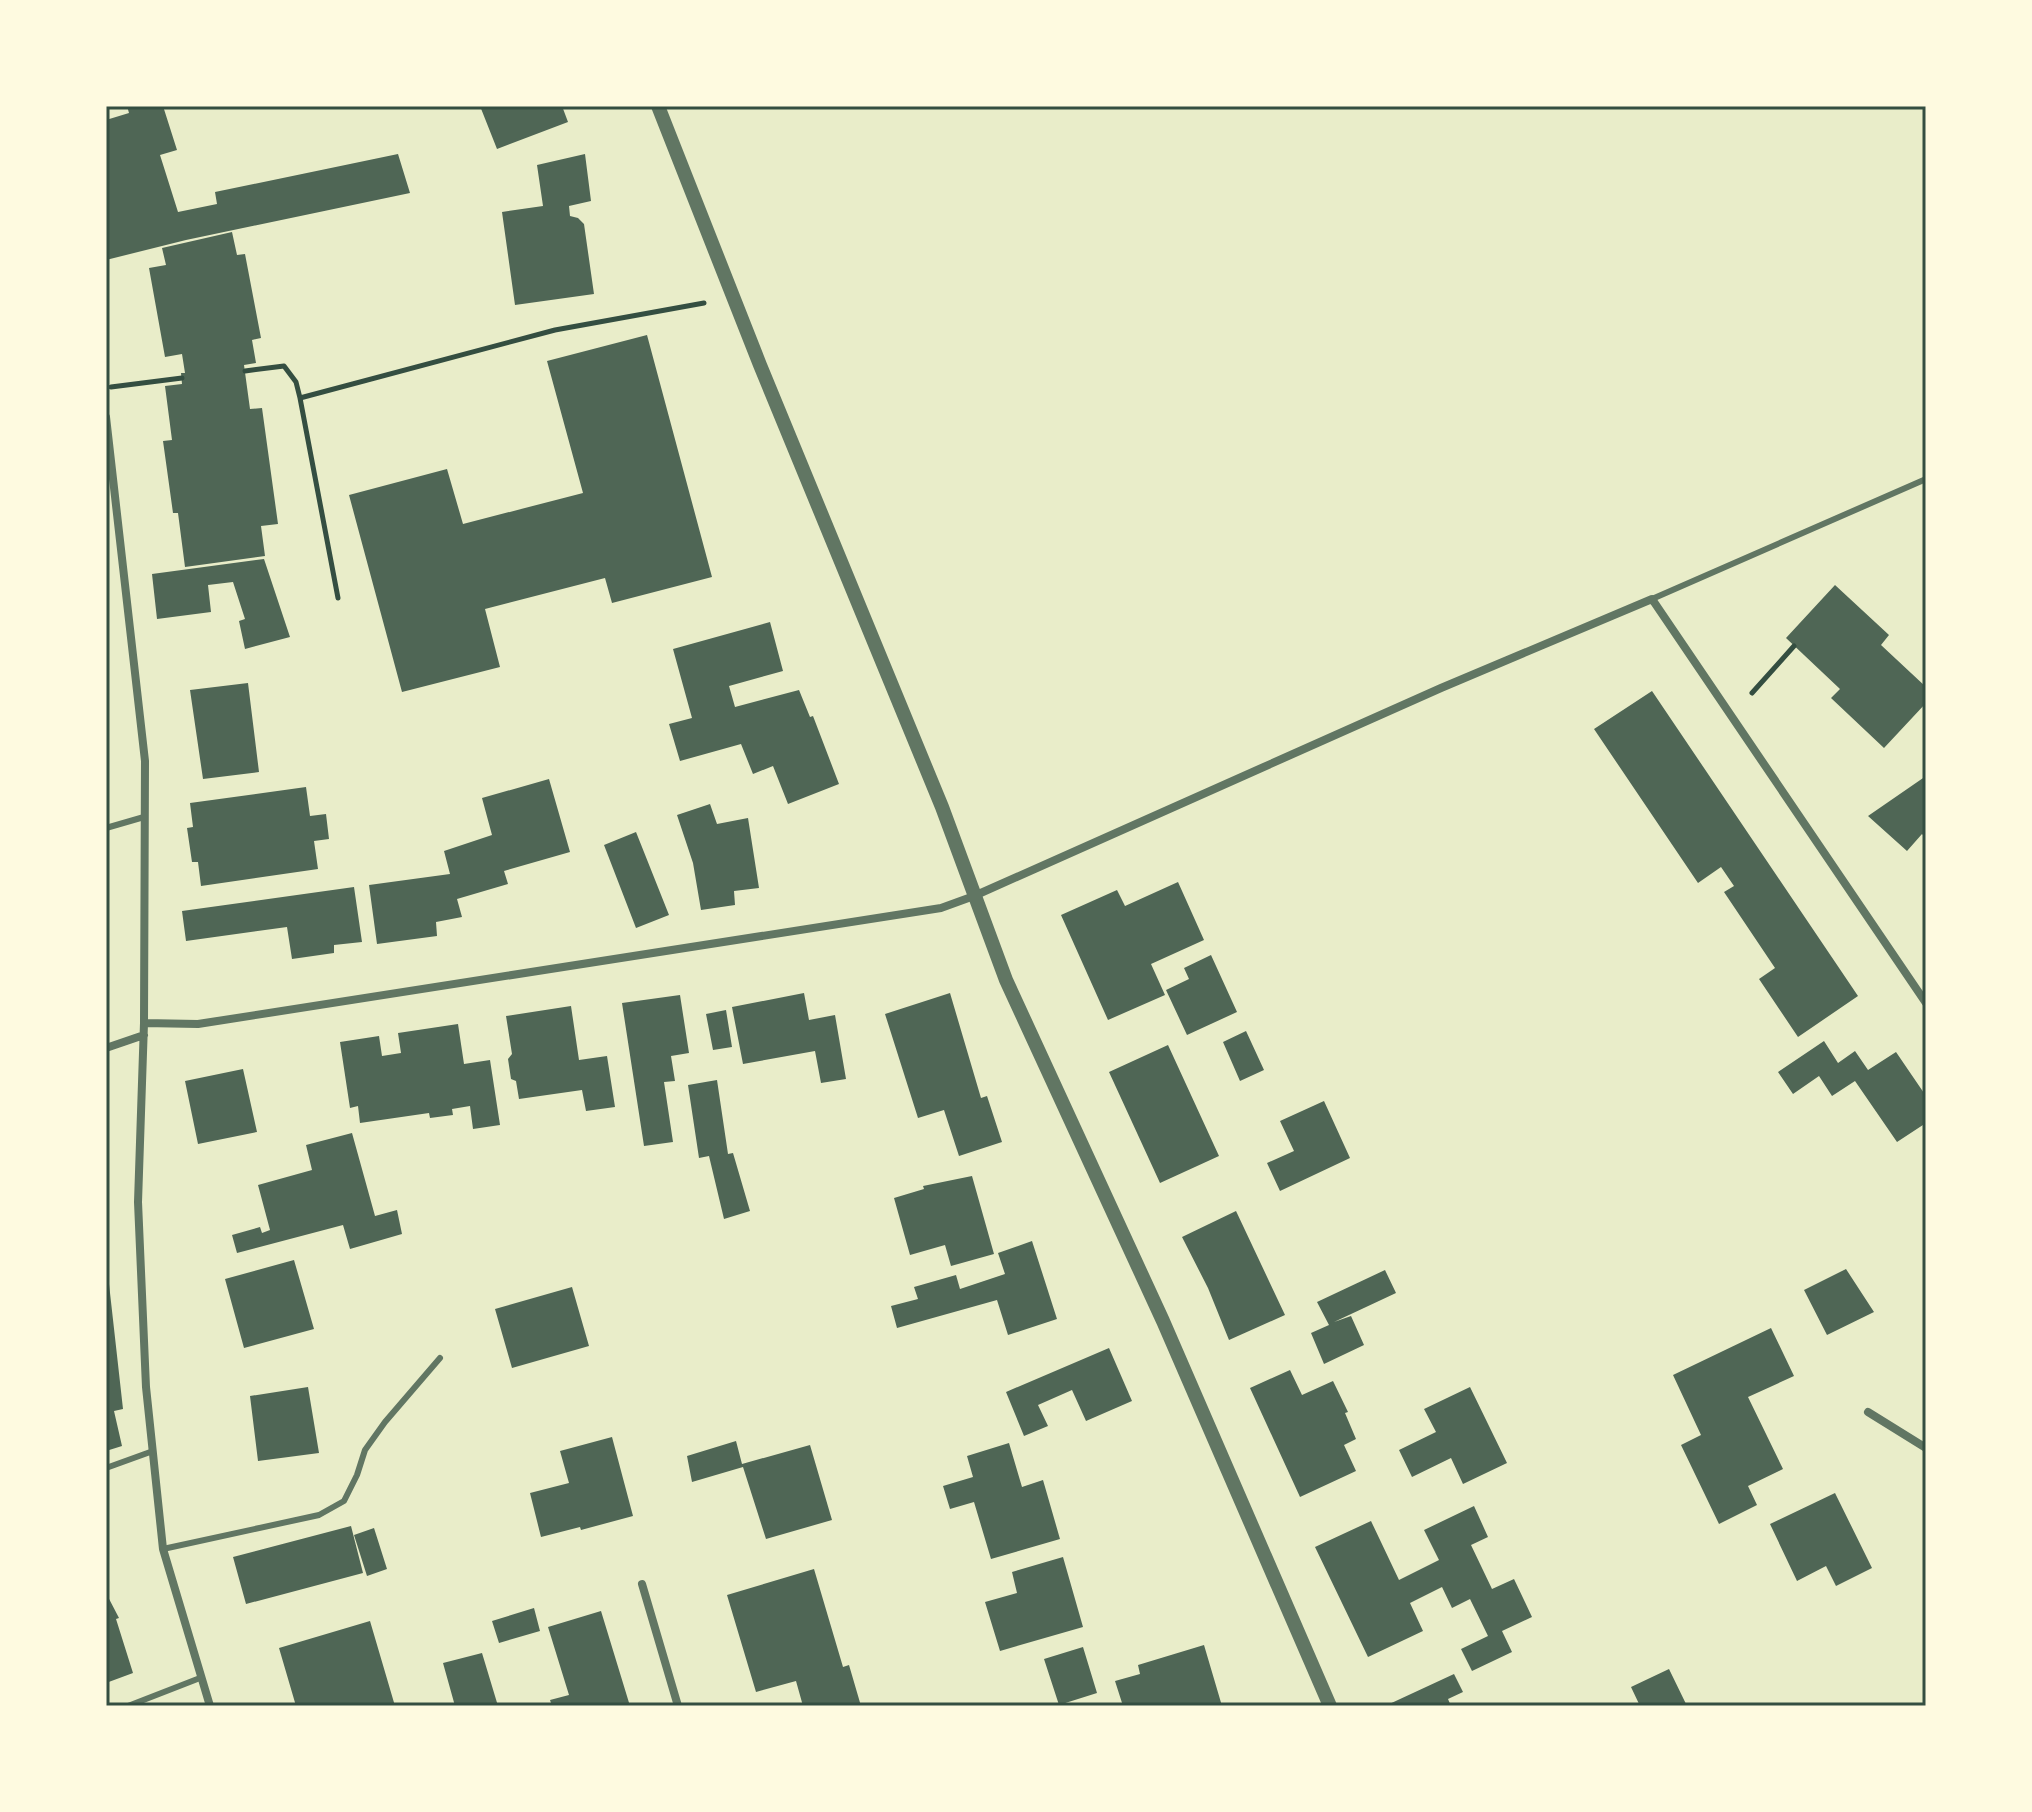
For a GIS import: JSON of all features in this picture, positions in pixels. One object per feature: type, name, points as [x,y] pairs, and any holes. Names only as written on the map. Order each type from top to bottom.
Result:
[{"type":"street","points":[[658,106],[942,807],[1006,980],[1163,1321],[1330,1706]]},
{"type":"street","points":[[106,417],[145,761],[144,1035],[138,1202],[146,1387],[163,1549],[210,1706]]},
{"type":"street","points":[[144,1023],[214,1022],[941,908],[1441,688],[1652,599],[1926,1003]]},
{"type":"street","points":[[106,1048],[144,1035]]},
{"type":"street","points":[[1868,1412],[1926,1448]]},
{"type":"street","points":[[642,1584],[678,1706]]},
{"type":"lane","points":[[1652,599],[1926,479]]},
{"type":"lane","points":[[106,828],[144,817]]},
{"type":"lane","points":[[163,1549],[319,1515],[344,1501],[365,1450],[440,1358]]},
{"type":"lane","points":[[106,1468],[153,1451]]},
{"type":"lane","points":[[128,1706],[200,1678]]},
{"type":"path","points":[[300,398],[555,330],[735,297]]},
{"type":"path","points":[[245,371],[284,366],[296,382],[338,598]]},
{"type":"path","points":[[106,388],[182,378]]},
{"type":"path","points":[[1731,715],[1794,646]]},
{"type":"building","points":[[127,106],[163,106],[177,150],[160,155],[178,212],[217,204],[215,192],[398,154],[410,193],[106,260],[106,120],[129,113]]},
{"type":"building","points":[[480,106],[562,106],[568,122],[497,149]]},
{"type":"building","points":[[585,154],[591,201],[569,206],[570,216],[584,224],[594,294],[515,305],[502,212],[543,206],[537,165]]},
{"type":"building","points":[[232,232],[237,255],[245,254],[261,338],[252,340],[256,363],[244,365],[250,409],[262,408],[278,524],[261,526],[265,556],[185,567],[178,513],[173,513],[163,441],[172,440],[165,386],[182,384],[181,373],[185,373],[182,354],[165,357],[149,268],[166,265],[162,248]]},
{"type":"building","points":[[647,335],[712,577],[612,603],[605,578],[485,609],[500,667],[402,692],[349,495],[447,469],[463,524],[583,493],[547,361]]},
{"type":"building","points":[[264,559],[290,637],[245,649],[239,621],[245,619],[233,582],[208,585],[211,612],[157,619],[152,574]]},
{"type":"building","points":[[1835,585],[1889,635],[1881,645],[1926,687],[1926,703],[1884,748],[1831,698],[1840,689],[1786,638]]},
{"type":"building","points":[[770,622],[783,671],[729,686],[735,707],[799,690],[810,717],[813,716],[839,784],[788,804],[773,766],[753,774],[741,744],[680,761],[669,724],[692,718],[673,649]]},
{"type":"building","points":[[248,683],[259,772],[203,779],[190,690]]},
{"type":"building","points":[[1652,691],[1858,996],[1798,1037],[1759,979],[1775,968],[1724,892],[1734,886],[1721,867],[1698,883],[1594,729]]},
{"type":"building","points":[[1926,776],[1926,838],[1922,834],[1907,851],[1868,816]]},
{"type":"building","points":[[549,779],[570,852],[504,871],[508,884],[457,899],[462,917],[436,922],[437,936],[377,944],[369,885],[450,874],[444,851],[492,835],[482,798]]},
{"type":"building","points":[[306,787],[310,816],[326,814],[329,839],[314,841],[318,869],[201,886],[198,862],[192,862],[187,828],[193,827],[190,803]]},
{"type":"building","points":[[710,804],[717,824],[748,818],[759,888],[734,891],[735,905],[701,910],[693,863],[677,815]]},
{"type":"building","points":[[636,832],[669,915],[636,928],[604,845]]},
{"type":"building","points":[[1178,882],[1204,940],[1151,964],[1165,995],[1108,1020],[1061,915],[1117,890],[1125,906]]},
{"type":"building","points":[[354,887],[362,942],[334,945],[334,953],[292,959],[287,927],[186,941],[182,911]]},
{"type":"building","points":[[1211,955],[1237,1012],[1187,1035],[1166,990],[1189,979],[1184,968]]},
{"type":"building","points":[[804,993],[809,1020],[835,1015],[846,1079],[821,1083],[815,1051],[743,1064],[732,1007]]},
{"type":"building","points":[[950,993],[981,1098],[987,1096],[1002,1142],[959,1156],[944,1110],[918,1118],[885,1014]]},
{"type":"building","points":[[680,995],[689,1053],[671,1056],[675,1081],[664,1082],[673,1142],[644,1146],[622,1003]]},
{"type":"building","points":[[571,1006],[579,1060],[607,1056],[615,1107],[586,1111],[582,1090],[519,1099],[516,1081],[511,1079],[508,1059],[512,1054],[506,1016]]},
{"type":"building","points":[[726,1010],[732,1047],[713,1050],[706,1014]]},
{"type":"building","points":[[458,1024],[464,1064],[490,1060],[500,1125],[473,1129],[470,1106],[452,1109],[453,1115],[430,1118],[429,1113],[360,1123],[358,1106],[350,1108],[340,1042],[379,1036],[382,1056],[401,1053],[398,1033]]},
{"type":"building","points":[[1246,1031],[1264,1070],[1240,1081],[1223,1042]]},
{"type":"building","points":[[1824,1041],[1838,1063],[1855,1051],[1868,1070],[1896,1052],[1926,1096],[1926,1123],[1897,1142],[1855,1081],[1832,1096],[1819,1076],[1793,1094],[1778,1072]]},
{"type":"building","points":[[1168,1045],[1219,1156],[1160,1183],[1109,1072]]},
{"type":"building","points":[[243,1069],[257,1132],[198,1144],[185,1081]]},
{"type":"building","points":[[717,1080],[728,1154],[733,1153],[750,1211],[724,1219],[709,1156],[699,1158],[688,1085]]},
{"type":"building","points":[[1324,1101],[1350,1158],[1280,1191],[1267,1163],[1294,1151],[1280,1121]]},
{"type":"building","points":[[352,1133],[375,1216],[397,1210],[402,1234],[350,1249],[343,1225],[237,1253],[232,1235],[260,1227],[262,1233],[270,1230],[258,1185],[312,1170],[306,1145]]},
{"type":"building","points":[[972,1176],[994,1254],[951,1266],[945,1245],[910,1255],[894,1198],[924,1189],[923,1186]]},
{"type":"building","points":[[1236,1211],[1285,1315],[1229,1340],[1208,1288],[1182,1237]]},
{"type":"building","points":[[1032,1241],[1057,1319],[1008,1335],[997,1300],[897,1328],[891,1306],[918,1299],[914,1287],[956,1275],[960,1289],[1005,1274],[998,1253]]},
{"type":"building","points":[[294,1260],[314,1329],[244,1348],[225,1279]]},
{"type":"building","points":[[1846,1269],[1874,1312],[1827,1335],[1804,1290]]},
{"type":"building","points":[[1385,1270],[1396,1293],[1334,1322],[1351,1316],[1364,1345],[1324,1364],[1311,1333],[1329,1325],[1317,1302]]},
{"type":"building","points":[[106,1284],[109,1284],[123,1409],[114,1411],[122,1446],[106,1451]]},
{"type":"building","points":[[572,1287],[589,1346],[512,1368],[495,1309]]},
{"type":"building","points":[[1771,1328],[1794,1376],[1748,1397],[1783,1469],[1748,1486],[1757,1505],[1719,1524],[1681,1445],[1701,1435],[1673,1375]]},
{"type":"building","points":[[1109,1348],[1132,1401],[1086,1421],[1072,1390],[1038,1405],[1048,1426],[1024,1436],[1006,1392]]},
{"type":"building","points":[[1290,1370],[1302,1395],[1333,1381],[1348,1412],[1345,1413],[1356,1439],[1344,1445],[1356,1471],[1300,1497],[1250,1388]]},
{"type":"building","points":[[308,1387],[319,1453],[258,1461],[250,1396]]},
{"type":"building","points":[[1470,1387],[1507,1463],[1463,1484],[1451,1458],[1412,1477],[1399,1450],[1436,1432],[1424,1409]]},
{"type":"building","points":[[612,1437],[633,1516],[541,1537],[530,1493],[569,1483],[560,1451]]},
{"type":"building","points":[[736,1441],[742,1464],[810,1445],[832,1520],[766,1539],[743,1467],[692,1482],[687,1456]]},
{"type":"building","points":[[1009,1443],[1022,1487],[1043,1480],[1060,1539],[991,1559],[974,1502],[950,1509],[943,1486],[973,1477],[967,1456]]},
{"type":"building","points":[[1835,1493],[1872,1568],[1836,1586],[1826,1566],[1797,1581],[1770,1524]]},
{"type":"building","points":[[1474,1506],[1488,1537],[1471,1545],[1492,1589],[1514,1579],[1532,1617],[1502,1631],[1512,1652],[1472,1671],[1461,1649],[1488,1636],[1470,1599],[1452,1608],[1442,1587],[1410,1603],[1423,1631],[1368,1657],[1315,1547],[1371,1521],[1399,1580],[1439,1560],[1424,1530]]},
{"type":"building","points":[[351,1526],[363,1573],[246,1604],[233,1557]]},
{"type":"building","points":[[374,1528],[387,1569],[367,1576],[354,1535]]},
{"type":"building","points":[[1063,1557],[1083,1627],[1000,1651],[985,1602],[1017,1593],[1012,1572]]},
{"type":"building","points":[[814,1569],[843,1667],[849,1665],[861,1706],[803,1706],[796,1681],[756,1692],[727,1595]]},
{"type":"building","points":[[106,1593],[119,1618],[116,1619],[133,1673],[106,1683]]},
{"type":"building","points":[[534,1608],[540,1631],[499,1643],[492,1621]]},
{"type":"building","points":[[601,1611],[630,1706],[552,1706],[550,1700],[569,1695],[548,1627]]},
{"type":"building","points":[[370,1621],[395,1706],[296,1706],[279,1648]]},
{"type":"building","points":[[1204,1645],[1222,1706],[1123,1706],[1115,1681],[1140,1674],[1138,1665]]},
{"type":"building","points":[[1083,1647],[1097,1693],[1059,1705],[1044,1659]]},
{"type":"building","points":[[482,1653],[498,1706],[455,1706],[443,1663]]},
{"type":"building","points":[[1669,1669],[1687,1706],[1640,1706],[1631,1687]]},
{"type":"building","points":[[1454,1674],[1463,1692],[1448,1699],[1451,1706],[1385,1706]]}]
